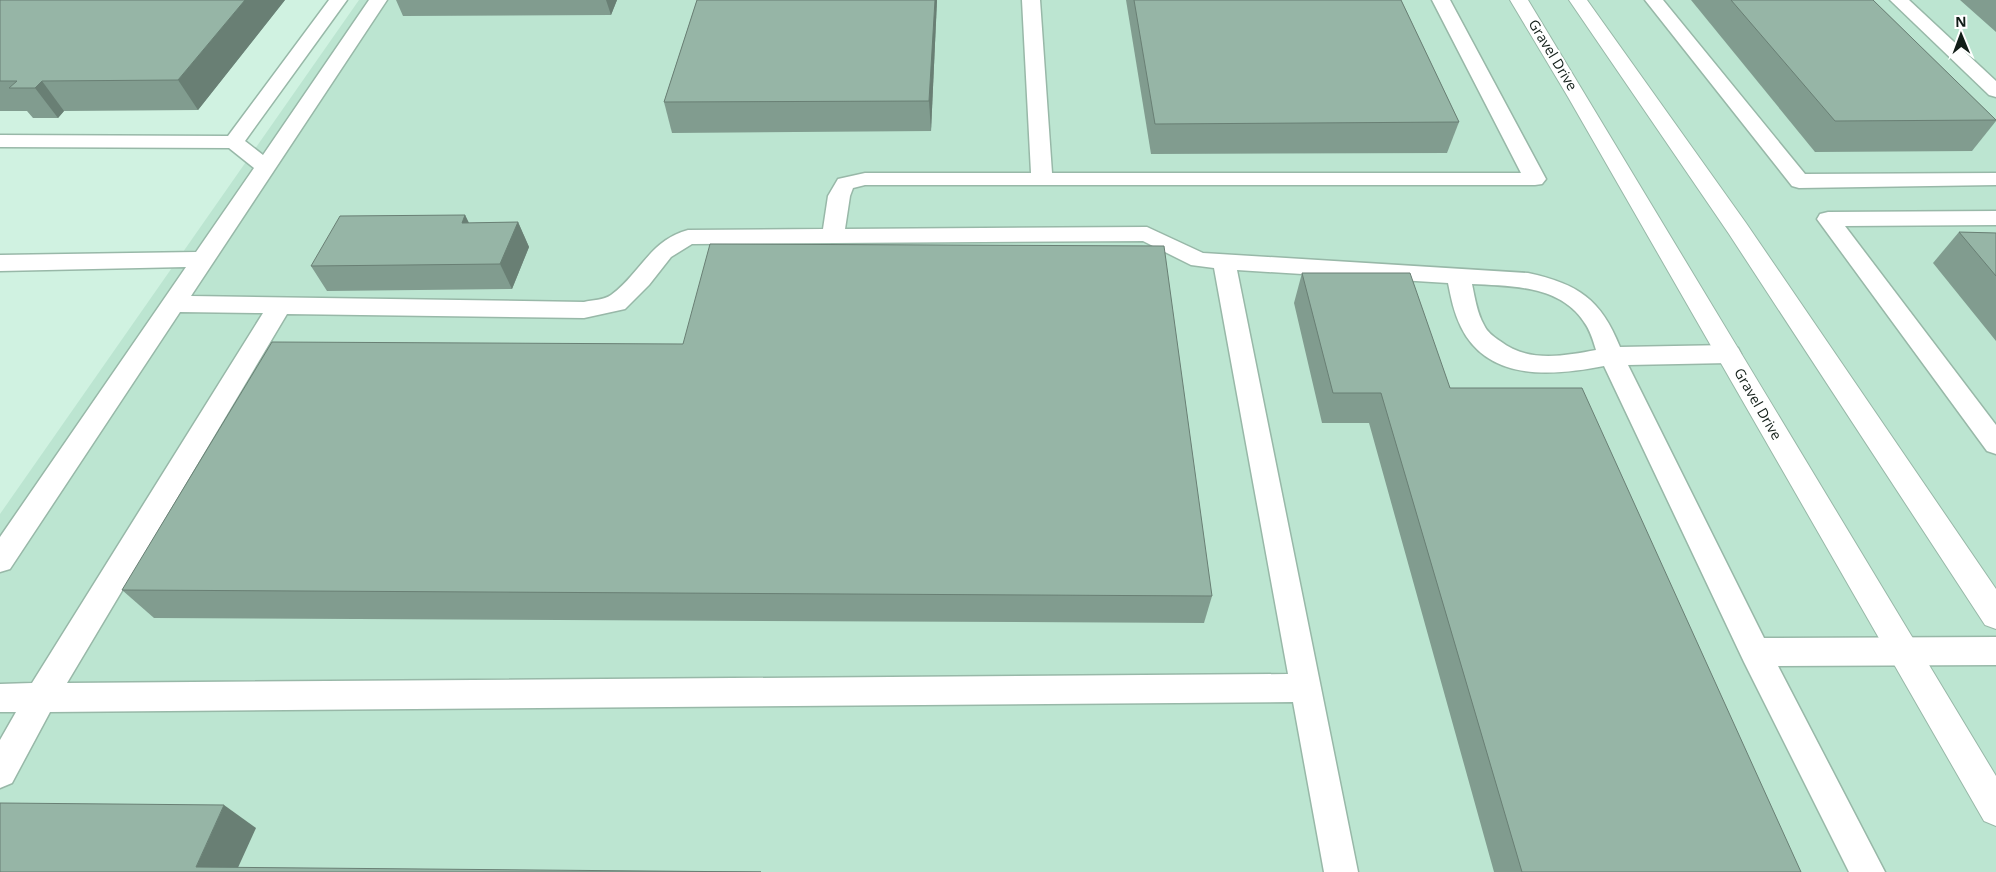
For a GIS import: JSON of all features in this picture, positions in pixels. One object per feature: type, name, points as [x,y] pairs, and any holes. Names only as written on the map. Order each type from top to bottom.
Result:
[{"type":"street","name":"Gravel Drive","points":[[1519,0],[1996,809]]},
{"type":"street","points":[[1578,0],[1644,92],[1861,411],[1996,615]]},
{"type":"lane","points":[[234,142],[338,0]]},
{"type":"lane","points":[[0,560],[378,0]]},
{"type":"lane","points":[[1031,0],[1042,180]]},
{"type":"lane","points":[[833,236],[839,196],[845,184],[865,179],[1535,179],[1441,0]]},
{"type":"lane","points":[[1654,0],[1800,181],[1996,179]]},
{"type":"lane","points":[[1900,0],[1996,91]]},
{"type":"lane","points":[[0,141],[234,142],[265,167]]},
{"type":"lane","points":[[1996,218],[1828,219],[1996,444]]},
{"type":"lane","points":[[172,304],[584,310],[617,303],[642,280],[663,252],[688,237],[1147,234],[1199,260],[1530,281],[1552,287],[1573,297],[1589,310],[1594,318],[1755,652],[1868,872]]},
{"type":"lane","points":[[0,263],[203,259]]},
{"type":"lane","points":[[1224,261],[1341,872]]},
{"type":"lane","points":[[1458,276],[1468,317],[1474,330],[1486,344],[1503,356],[1524,364],[1563,365],[1611,356],[1729,354]]},
{"type":"lane","points":[[0,772],[41,697],[280,306]]},
{"type":"lane","points":[[1755,652],[1904,653],[1996,651]]},
{"type":"lane","points":[[0,698],[1306,688]]},
{"type":"shaded area","points":[[359,0],[1996,0],[1996,872],[0,872],[0,514]]},
{"type":"building","points":[[0,0],[245,0],[178,80],[42,81],[35,88],[9,88],[17,81],[0,81]]},
{"type":"building","points":[[697,0],[935,0],[929,101],[664,102]]},
{"type":"building","points":[[1134,0],[1401,0],[1459,122],[1155,124]]},
{"type":"building","points":[[1731,0],[1873,0],[1996,120],[1835,121]]},
{"type":"building","points":[[465,215],[462,223],[518,222],[500,264],[311,266],[340,216]]},
{"type":"building","points":[[1959,232],[1996,233],[1996,276]]},
{"type":"building","points":[[710,244],[1164,246],[1212,596],[122,590],[272,342],[683,344]]},
{"type":"building","points":[[1302,273],[1410,273],[1450,388],[1582,388],[1801,872],[1522,872],[1381,393],[1333,393]]},
{"type":"building","points":[[0,803],[224,805],[196,867],[761,872],[0,872]]}]
